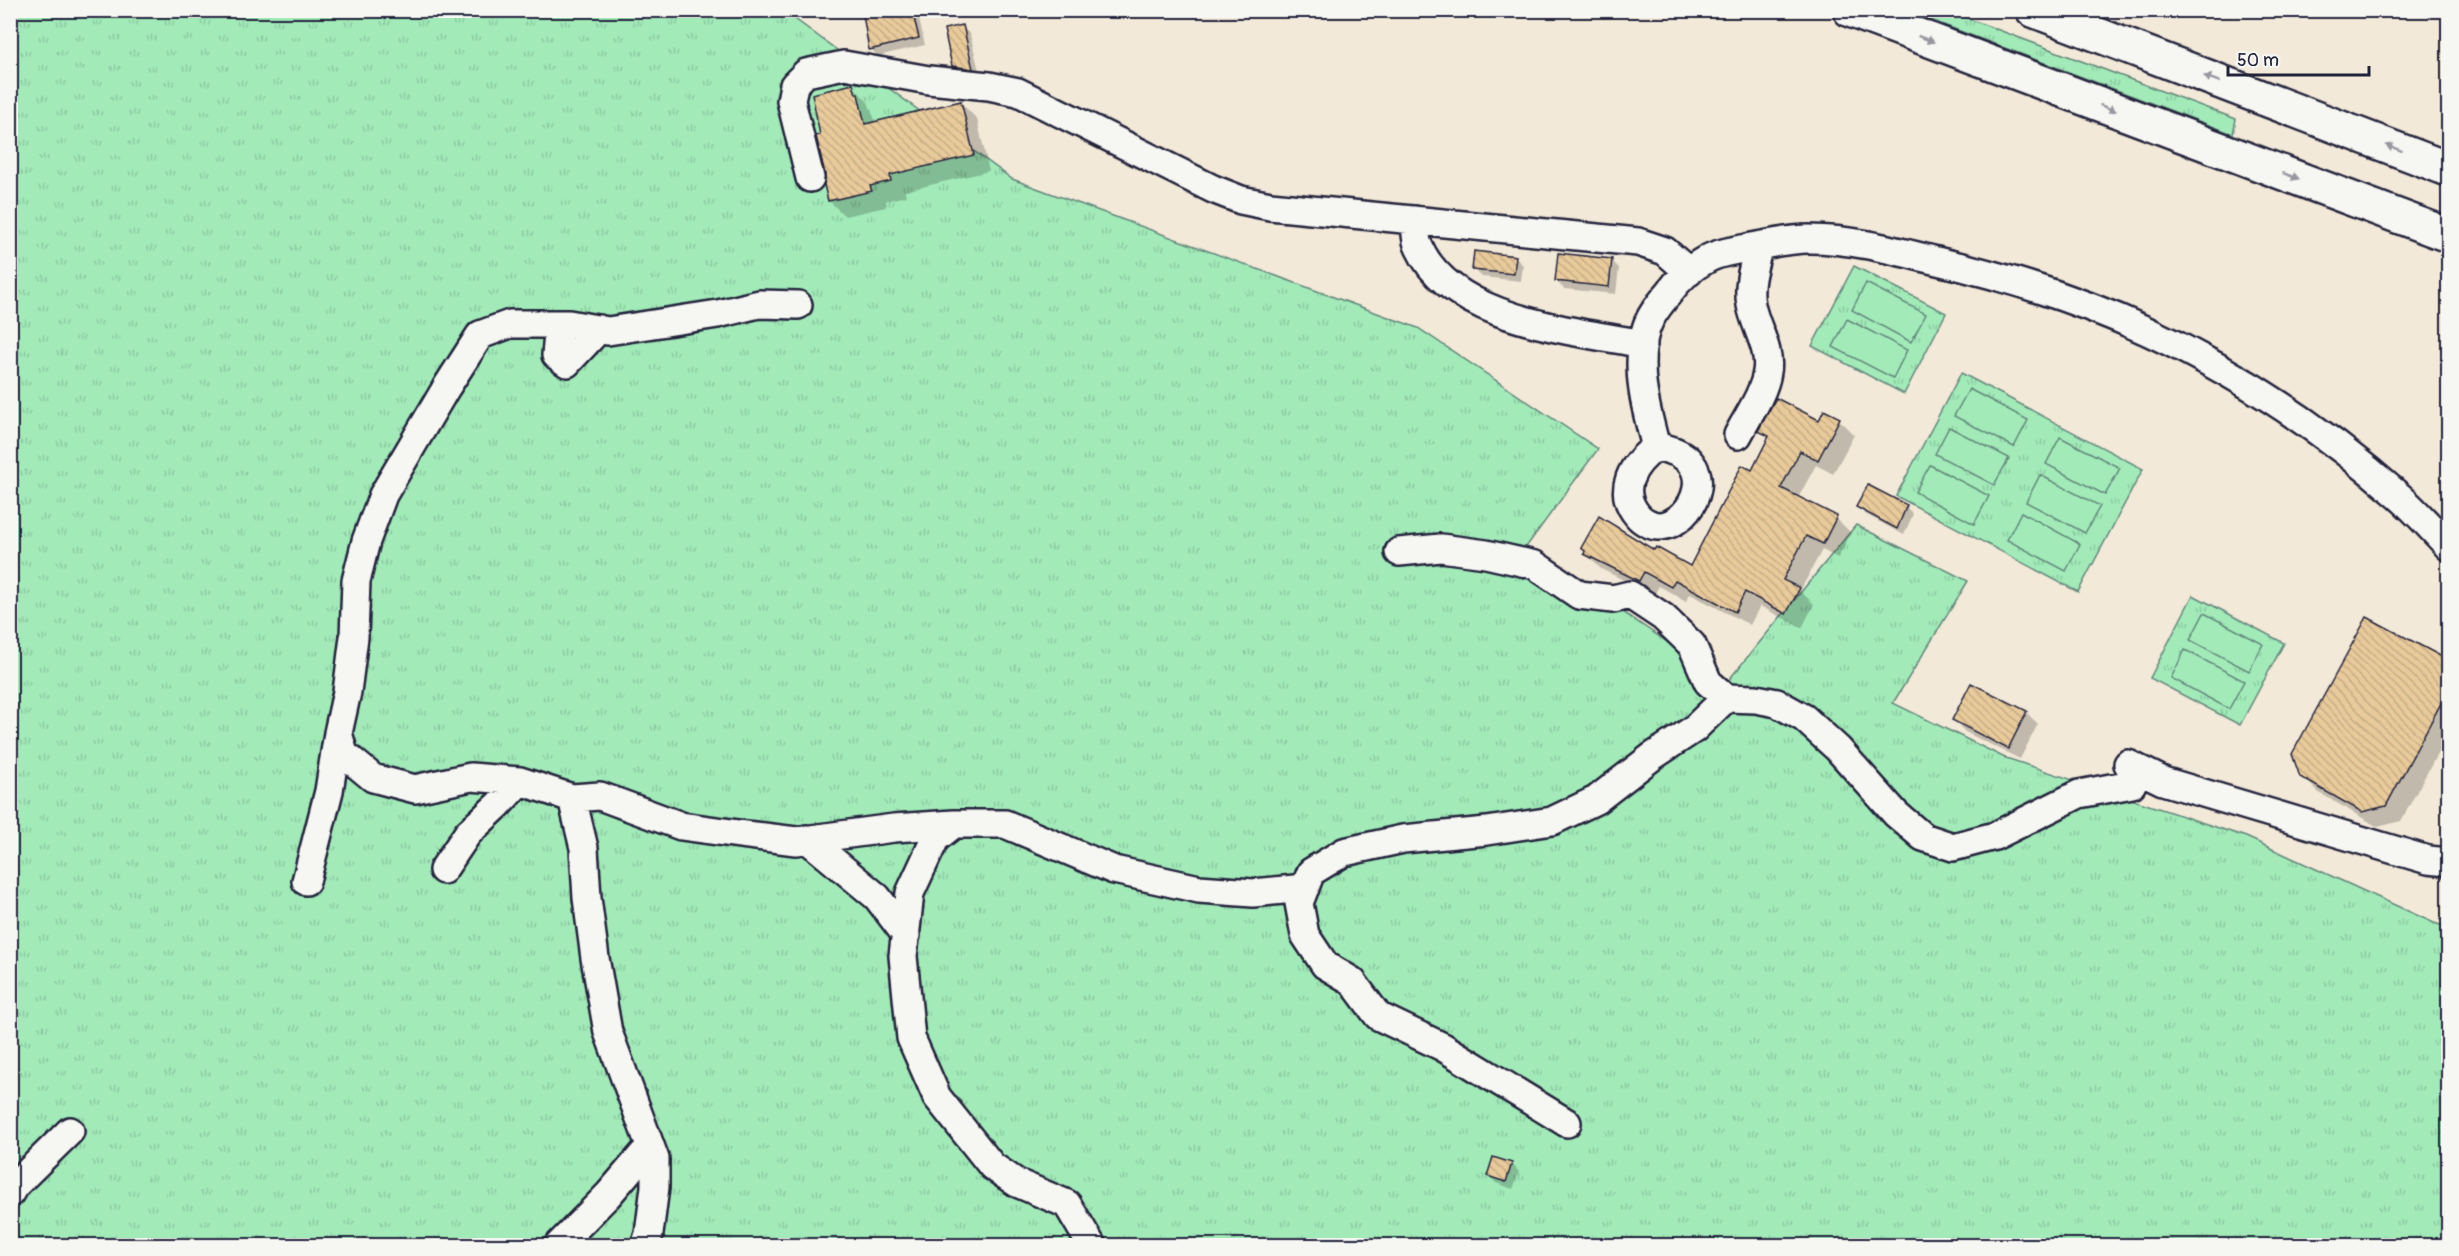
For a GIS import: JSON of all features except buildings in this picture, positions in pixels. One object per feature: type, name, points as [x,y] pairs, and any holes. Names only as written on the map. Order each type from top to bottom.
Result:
[{"type":"highway","points":[[2033,10],[2448,169]]},
{"type":"highway","points":[[1865,13],[2448,235]]},
{"type":"lane","points":[[810,178],[791,101],[794,85],[806,73],[844,65],[1018,92],[1213,189],[1241,200],[1270,206],[1638,242],[1665,251],[1689,272]]},
{"type":"lane","points":[[1416,220],[1418,245],[1429,264],[1448,284],[1473,301],[1510,318],[1643,344]]},
{"type":"lane","points":[[1656,447],[1641,379],[1643,344],[1653,313],[1678,281],[1704,260],[1715,255],[1807,239],[1838,240],[1890,249],[2040,288],[2147,331],[2222,370],[2273,401],[2343,450],[2402,498],[2448,546]]},
{"type":"lane","points":[[1738,435],[1767,372],[1767,352],[1750,302],[1749,284],[1759,246]]},
{"type":"lane","points":[[306,881],[329,791],[347,692],[354,637],[356,581],[366,541],[383,495],[480,335],[510,324],[559,324],[608,331],[708,316],[759,304],[798,305]]},
{"type":"lane","points":[[559,324],[556,355],[567,363],[599,329]]},
{"type":"lane","points":[[1400,552],[1441,548],[1486,554],[1535,565],[1580,596],[1613,599],[1630,595],[1663,617],[1692,645],[1708,682],[1726,698],[1777,703],[1804,718],[1838,749],[1896,814],[1923,837],[1953,847],[1995,836],[2079,794],[2130,774],[2163,781],[2428,860],[2448,862]]},
{"type":"lane","points":[[1567,1123],[1443,1047],[1378,1016],[1352,981],[1325,965],[1305,935],[1299,903],[1311,872],[1344,852],[1403,838],[1487,831],[1552,821],[1596,800],[1653,756],[1694,729],[1726,698]]},
{"type":"lane","points":[[338,733],[344,754],[373,778],[415,789],[471,777],[520,781],[572,798],[600,796],[681,826],[796,841],[894,828],[1005,824],[1114,870],[1199,889],[1253,893],[1305,888]]},
{"type":"lane","points":[[443,870],[468,833],[520,781]]},
{"type":"lane","points":[[572,798],[584,848],[593,948],[608,1032],[655,1159],[655,1187],[649,1234],[645,1245]]},
{"type":"lane","points":[[954,825],[935,839],[910,892],[903,956],[911,1038],[937,1097],[992,1166],[1017,1183],[1067,1204],[1092,1245]]},
{"type":"lane","points":[[807,839],[877,897],[906,935]]},
{"type":"lane","points":[[10,1193],[14,1186],[70,1131]]},
{"type":"lane","points":[[558,1245],[609,1194],[650,1146]]},
{"type":"green space","points":[[10,11],[784,11],[1012,179],[1418,328],[1598,449],[1526,547],[1727,682],[1856,525],[1968,581],[1893,703],[2003,757],[2246,837],[2434,923],[2448,927],[2448,1245],[11,1245]]},
{"type":"green space","points":[[1912,11],[1948,11],[2236,119],[2233,134],[1912,13]]},
{"type":"green space","points":[[1854,266],[1946,313],[1904,394],[1812,346]]},
{"type":"green space","points":[[1866,283],[1926,314],[1911,342],[1852,310]]},
{"type":"green space","points":[[1847,319],[1907,350],[1893,378],[1833,347]]},
{"type":"green space","points":[[1961,373],[2143,469],[2078,592],[1896,496]]},
{"type":"green space","points":[[1969,389],[2028,420],[2014,447],[1954,416]]},
{"type":"green space","points":[[1949,427],[2009,458],[1994,485],[1935,454]]},
{"type":"green space","points":[[2060,437],[2120,468],[2105,495],[2046,464]]},
{"type":"green space","points":[[1930,465],[1989,496],[1974,524],[1915,492]]},
{"type":"green space","points":[[2040,475],[2100,506],[2085,533],[2026,502]]},
{"type":"green space","points":[[2021,512],[2080,544],[2066,571],[2007,540]]},
{"type":"green space","points":[[2193,595],[2284,643],[2240,725],[2150,678]]},
{"type":"green space","points":[[2204,613],[2263,644],[2249,671],[2190,640]]},
{"type":"green space","points":[[2185,650],[2244,681],[2229,709],[2171,678]]}]
